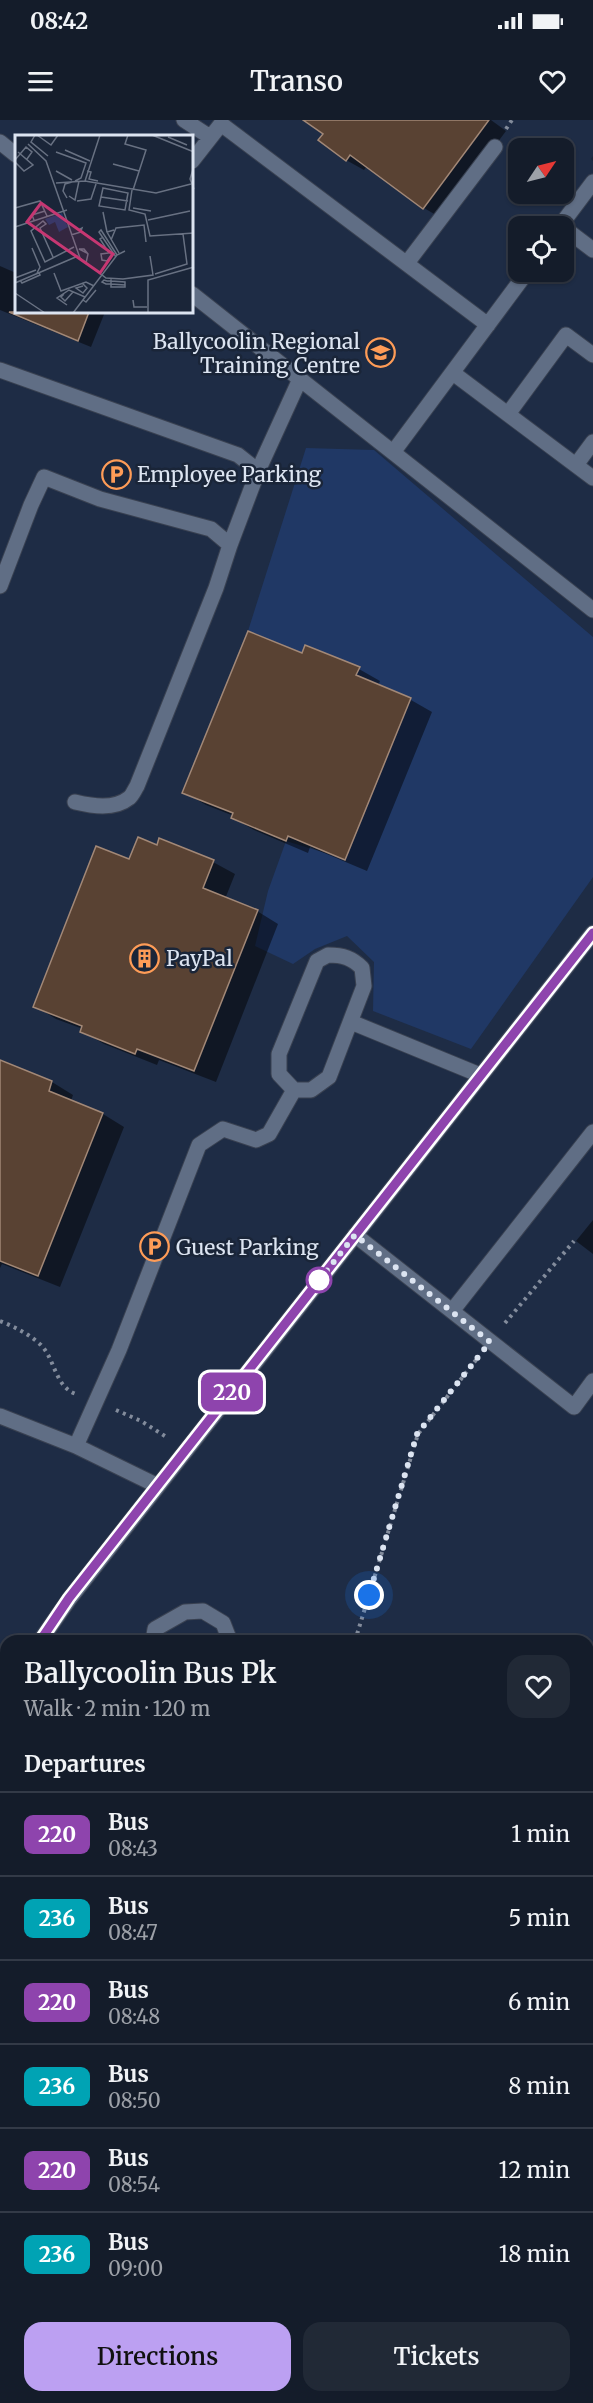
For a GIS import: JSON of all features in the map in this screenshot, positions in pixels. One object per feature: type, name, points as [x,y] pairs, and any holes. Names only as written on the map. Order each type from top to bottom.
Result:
[{"type":"street","points":[[184,120],[210,137]]},
{"type":"street","points":[[194,158],[221,124],[488,325]]},
{"type":"street","points":[[0,142],[15,154]]},
{"type":"street","points":[[407,263],[495,147]]},
{"type":"street","points":[[569,216],[593,182]]},
{"type":"street","points":[[574,236],[593,250]]},
{"type":"street","points":[[394,451],[520,282]]},
{"type":"street","points":[[194,296],[593,610]]},
{"type":"street","points":[[508,414],[566,335],[593,355]]},
{"type":"street","points":[[0,370],[238,455],[258,471]]},
{"type":"street","points":[[453,373],[593,478]]},
{"type":"street","points":[[75,802],[97,807],[116,804],[129,798],[137,786],[216,588],[258,471],[300,379]]},
{"type":"street","points":[[576,465],[593,442]]},
{"type":"street","points":[[0,586],[7,547],[44,477],[100,499],[211,529],[230,545]]},
{"type":"street","points":[[44,1635],[69,1598],[593,933]]},
{"type":"street","points":[[328,955],[342,955],[362,968],[364,986],[351,1022],[329,1077],[311,1090],[294,1090],[279,1074],[279,1054],[317,961],[328,955]]},
{"type":"street","points":[[351,1022],[480,1075]]},
{"type":"street","points":[[76,1446],[119,1350],[199,1146],[223,1129],[256,1140],[269,1134],[294,1090]]},
{"type":"street","points":[[452,1311],[593,1132]]},
{"type":"street","points":[[355,1235],[574,1407],[590,1391]]},
{"type":"street","points":[[0,1416],[76,1446],[138,1474],[158,1486]]},
{"type":"street","points":[[154,1635],[155,1629],[185,1612],[204,1611],[223,1623],[228,1635]]},
{"type":"path","points":[[357,1635],[417,1434],[574,1241]]},
{"type":"shaded area","points":[[0,120],[593,120],[593,156],[591,159],[593,161],[593,1635],[0,1635]]},
{"type":"shaded area","points":[[306,448],[374,450],[593,637],[593,877],[471,1049],[373,1011],[374,962],[347,936],[315,949],[293,964],[255,946],[268,891],[286,841],[345,859],[411,698],[248,631]]},
{"type":"building","points":[[303,120],[489,120],[423,209],[350,155],[346,161],[318,140],[323,134]]},
{"type":"building","points":[[9,312],[15,312],[15,314],[88,314],[78,341]]},
{"type":"building","points":[[248,631],[302,653],[305,645],[360,667],[356,675],[411,698],[345,860],[288,836],[286,841],[231,818],[233,813],[182,793]]},
{"type":"building","name":"PayPal","points":[[138,837],[157,845],[159,838],[214,860],[203,888],[258,910],[194,1071],[137,1049],[135,1054],[80,1032],[82,1026],[33,1007],[96,846],[129,859]]},
{"type":"building","points":[[0,1060],[52,1081],[49,1091],[103,1113],[38,1276],[0,1261]]},
{"type":"bus line","name":"220","points":[[44,1635],[69,1598],[593,933]]},
{"type":"place","name":"Ballycoolin Regional Training Centre","points":[[381,353]]},
{"type":"place","name":"Employee Parking","points":[[116,474]]},
{"type":"place","name":"PayPal","points":[[145,958]]},
{"type":"place","name":"Guest Parking","points":[[155,1247]]},
{"type":"route","points":[[319,1280],[313,1288],[355,1235],[490,1342],[417,1434],[369,1595]]}]
